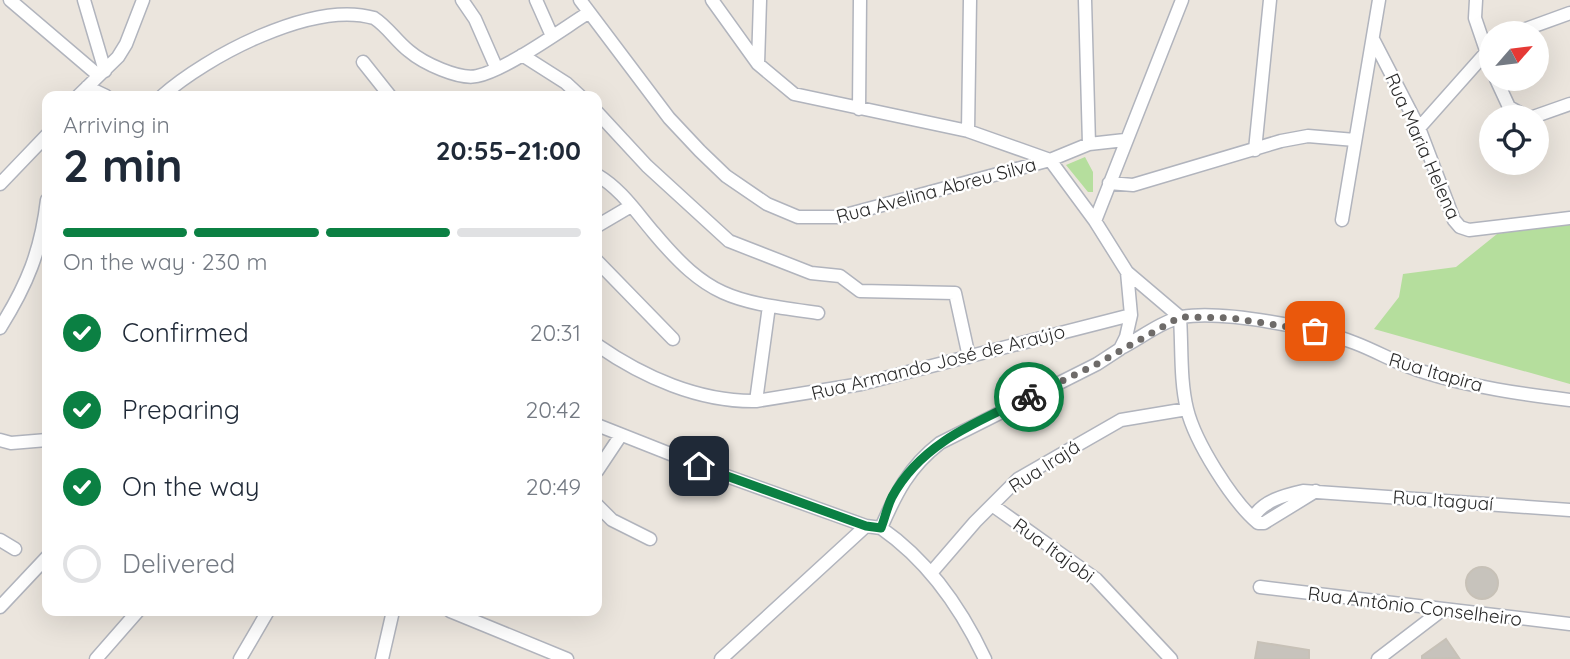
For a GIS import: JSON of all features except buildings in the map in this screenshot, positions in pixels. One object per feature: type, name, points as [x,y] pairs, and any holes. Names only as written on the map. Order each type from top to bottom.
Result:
[{"type":"street","points":[[10,0],[102,73]]},
{"type":"street","points":[[83,0],[102,73]]},
{"type":"street","points":[[84,91],[127,44],[143,0]]},
{"type":"street","points":[[462,0],[475,19],[496,67]]},
{"type":"street","points":[[536,0],[552,36]]},
{"type":"street","name":"Rua Avelina Abreu Silva","points":[[580,0],[670,118],[708,159],[726,176],[767,204],[798,216],[838,218],[1050,160],[1088,144],[1125,140]]},
{"type":"street","points":[[712,0],[758,64],[794,94],[968,131],[1050,160],[1095,221],[1127,272],[1180,317]]},
{"type":"street","points":[[758,64],[760,0]]},
{"type":"street","points":[[859,109],[860,0]]},
{"type":"street","points":[[968,131],[970,0]]},
{"type":"street","points":[[1085,0],[1088,144]]},
{"type":"street","points":[[1095,221],[1182,0]]},
{"type":"street","points":[[1255,149],[1270,0]]},
{"type":"street","points":[[1342,220],[1379,0]]},
{"type":"street","points":[[1476,0],[1475,18],[1479,28]]},
{"type":"street","points":[[168,91],[224,47],[258,29],[302,13],[348,5],[374,18],[409,52],[436,66],[476,77],[522,55],[588,13]]},
{"type":"street","points":[[1548,21],[1570,13]]},
{"type":"street","name":"Rua Maria Helena","points":[[1374,41],[1419,128],[1454,220],[1460,227],[1469,230],[1570,218]]},
{"type":"street","points":[[522,55],[575,91]]},
{"type":"street","points":[[1419,128],[1479,59]]},
{"type":"street","points":[[363,62],[386,91]]},
{"type":"street","points":[[1549,111],[1570,104]]},
{"type":"street","points":[[602,117],[647,166],[729,241],[811,273],[840,276],[860,291],[955,293],[969,357]]},
{"type":"street","points":[[1109,183],[1133,185],[1308,136],[1355,140]]},
{"type":"street","points":[[0,184],[42,140]]},
{"type":"street","points":[[602,178],[609,182],[667,248],[707,286],[731,298],[818,313]]},
{"type":"street","points":[[602,223],[631,206]]},
{"type":"street","points":[[0,328],[24,291],[36,260],[42,227]]},
{"type":"street","points":[[602,266],[673,339]]},
{"type":"street","points":[[1120,349],[1131,315],[1127,272]]},
{"type":"street","points":[[756,401],[769,306]]},
{"type":"street","name":"Rua Armando José de Araújo","points":[[602,348],[651,377],[728,402],[756,401],[861,384],[1131,315]]},
{"type":"street","name":"Rua Itapira","points":[[881,528],[891,499],[905,478],[919,459],[940,443],[1097,364],[1180,317],[1231,318],[1315,331],[1356,343],[1393,363],[1426,373],[1524,394],[1570,400]]},
{"type":"street","name":"Rua Itaguaí","points":[[1180,317],[1187,409],[1210,458],[1253,518],[1257,510],[1279,498],[1316,491],[1570,510]]},
{"type":"street","name":"Rua Irajá","points":[[932,573],[1018,479],[1121,420],[1187,409]]},
{"type":"street","points":[[602,427],[866,526],[881,528],[901,541],[932,573],[972,631],[985,659]]},
{"type":"street","points":[[602,464],[621,435]]},
{"type":"street","points":[[0,440],[11,443],[42,440]]},
{"type":"street","name":"Rua Itajobi","points":[[992,505],[1096,579],[1171,659]]},
{"type":"street","points":[[602,510],[612,520],[650,539]]},
{"type":"street","points":[[721,659],[866,526]]},
{"type":"street","points":[[0,540],[15,549]]},
{"type":"street","points":[[0,607],[42,562]]},
{"type":"street","name":"Rua Antônio Conselheiro","points":[[1259,587],[1570,624]]},
{"type":"street","points":[[1378,659],[1442,610]]},
{"type":"street","points":[[96,659],[134,616]]},
{"type":"street","points":[[240,659],[265,616]]},
{"type":"street","points":[[382,659],[392,616]]},
{"type":"street","points":[[462,616],[567,659]]},
{"type":"green space","points":[[1085,157],[1093,172],[1093,192],[1088,192],[1066,165]]},
{"type":"green space","points":[[1570,222],[1570,384],[1374,329],[1399,297],[1403,274],[1456,267],[1497,234]]},
{"type":"way so far","points":[[1029,397],[1097,364],[1180,317],[1231,318],[1315,331]]},
{"type":"route","points":[[699,466],[866,526],[881,528],[891,499],[919,459],[940,443],[1029,397]]}]
